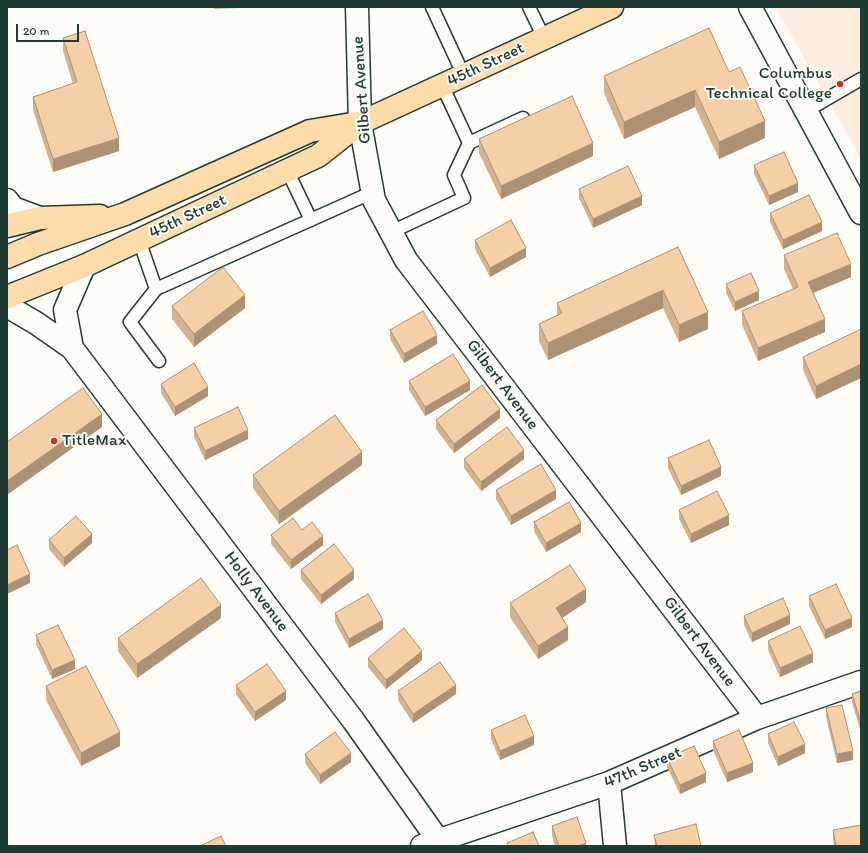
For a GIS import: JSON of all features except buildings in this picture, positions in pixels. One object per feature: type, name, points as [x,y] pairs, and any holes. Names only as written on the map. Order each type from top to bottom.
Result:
[{"type":"main road","name":"45th Street","points":[[7,297],[84,266],[318,156],[360,123],[612,7]]},
{"type":"main road","name":"45th Street","points":[[7,257],[38,244],[125,214],[310,131],[360,123]]},
{"type":"main road","points":[[7,226],[40,218],[125,214]]},
{"type":"street","name":"Gilbert Avenue","points":[[357,7],[360,123],[374,200],[406,260],[757,718]]},
{"type":"street","points":[[750,7],[861,213]]},
{"type":"street","points":[[7,200],[13,208],[40,218]]},
{"type":"street","name":"Holly Avenue","points":[[72,348],[65,310],[84,266]]},
{"type":"street","name":"Holly Avenue","points":[[7,306],[36,323],[72,348],[353,720],[427,844]]},
{"type":"street","name":"47th Street","points":[[427,844],[609,783],[757,718],[861,682]]},
{"type":"street","points":[[609,783],[614,846]]},
{"type":"lane","points":[[432,7],[464,76]]},
{"type":"lane","points":[[529,7],[544,38]]},
{"type":"lane","points":[[806,111],[861,79]]},
{"type":"lane","points":[[442,85],[469,143]]},
{"type":"lane","points":[[391,232],[464,198],[454,175],[469,143],[523,118]]},
{"type":"lane","points":[[287,170],[311,220]]},
{"type":"lane","points":[[159,360],[130,322],[156,289],[373,192]]},
{"type":"lane","points":[[139,240],[156,289]]},
{"type":"shaded area","name":"Columbus Technical College","points":[[861,7],[861,159],[776,8]]},
{"type":"place","name":"Columbus Technical College","points":[[840,84]]},
{"type":"place","name":"TitleMax","points":[[54,441]]}]
